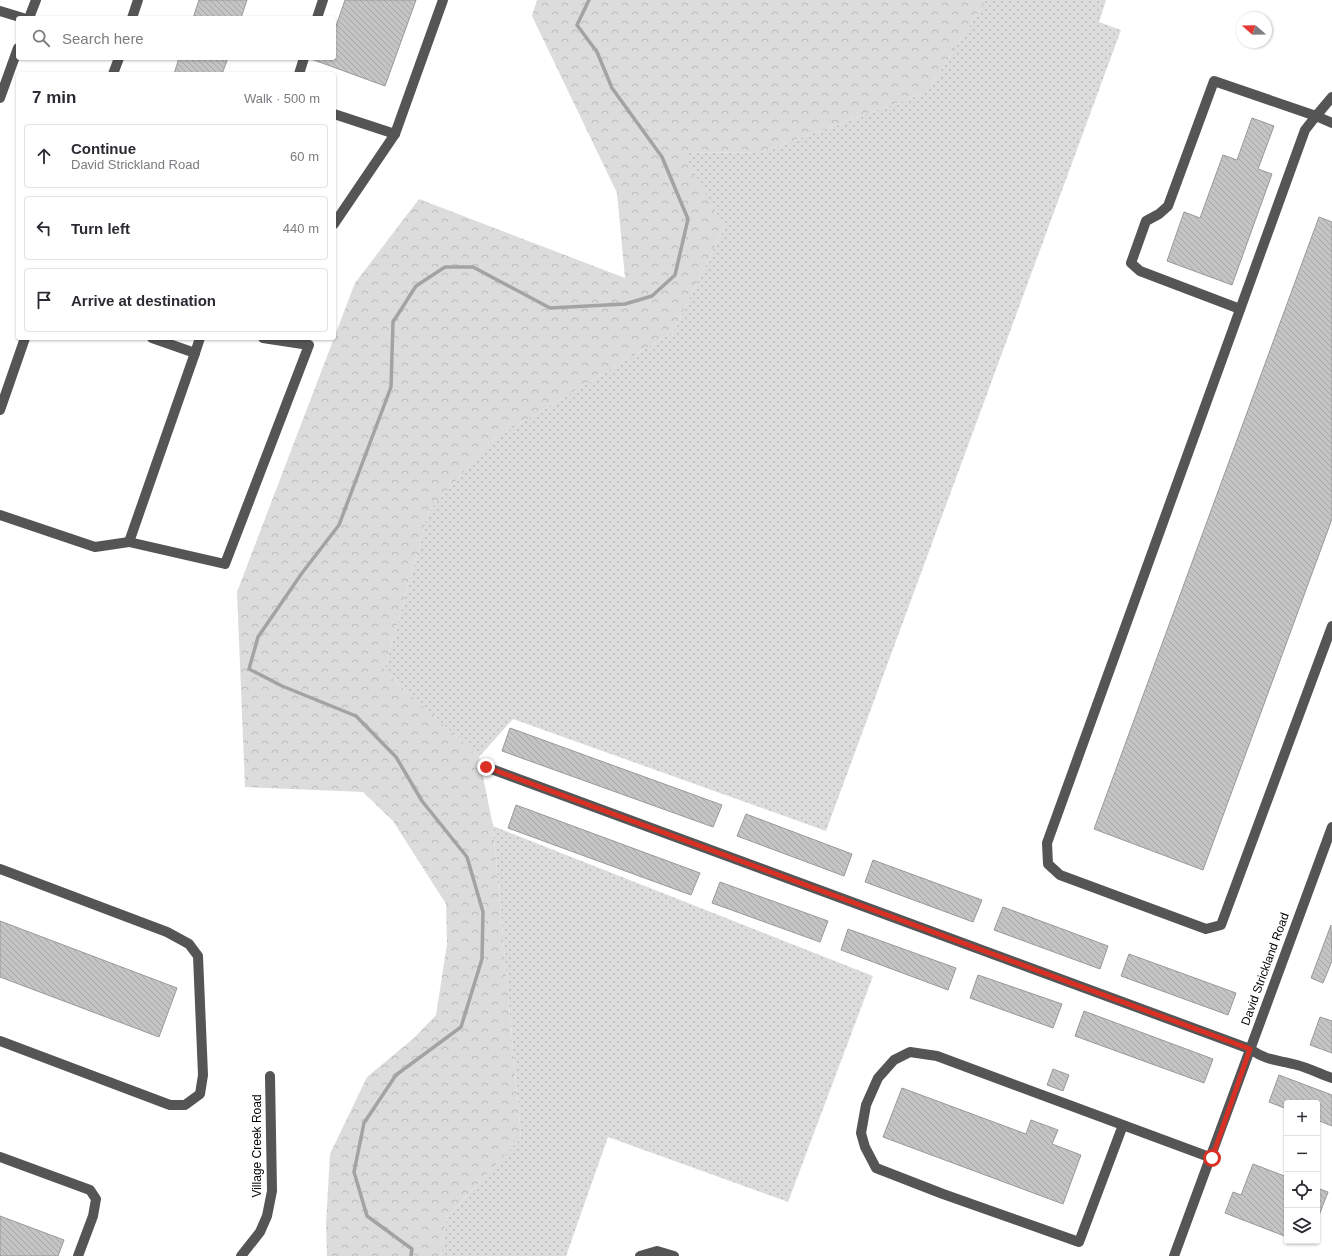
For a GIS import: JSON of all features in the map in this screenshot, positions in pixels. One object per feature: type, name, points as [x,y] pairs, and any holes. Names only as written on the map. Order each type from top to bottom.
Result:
[{"type":"street","points":[[30,16],[36,0]]},
{"type":"street","points":[[133,16],[138,0]]},
{"type":"street","points":[[318,16],[323,0]]},
{"type":"street","points":[[336,221],[395,134],[443,0]]},
{"type":"street","points":[[0,11],[16,16]]},
{"type":"street","points":[[0,97],[16,53]]},
{"type":"street","points":[[115,72],[118,60]]},
{"type":"street","points":[[300,72],[303,60]]},
{"type":"street","points":[[1240,309],[1140,271],[1130,263],[1146,221],[1159,214],[1168,206],[1214,81],[1316,116],[1332,123]]},
{"type":"street","points":[[1332,97],[1305,130],[1047,843],[1048,864],[1060,876],[1206,929],[1221,925],[1332,626]]},
{"type":"street","points":[[336,115],[395,134]]},
{"type":"street","points":[[0,410],[24,340]]},
{"type":"street","points":[[158,340],[195,352]]},
{"type":"street","points":[[129,542],[199,340]]},
{"type":"street","points":[[0,515],[94,547],[129,542],[225,564],[309,342],[286,340]]},
{"type":"street","points":[[486,767],[1250,1049],[1261,1057],[1269,1060],[1298,1065],[1332,1078]]},
{"type":"street","name":"David Strickland Road","points":[[1174,1256],[1212,1158],[1250,1049],[1332,827]]},
{"type":"street","points":[[0,869],[167,932],[189,944],[198,956],[203,1075],[200,1094],[185,1105],[170,1106],[0,1042]]},
{"type":"street","points":[[1123,1125],[1079,1242],[943,1194],[876,1168],[865,1147],[861,1133],[866,1105],[878,1078],[894,1060],[910,1052],[937,1056],[1212,1158]]},
{"type":"street","name":"Village Creek Road","points":[[241,1256],[260,1232],[267,1216],[272,1190],[270,1076]]},
{"type":"street","points":[[0,1157],[90,1190],[96,1199],[94,1216],[78,1256]]},
{"type":"street","points":[[640,1256],[657,1251],[674,1256]]},
{"type":"green space","points":[[537,0],[986,0],[927,92],[762,152],[684,153],[724,228],[673,332],[491,441],[429,511],[384,671],[479,757],[493,826],[521,1138],[446,1218],[441,1256],[327,1256],[326,1224],[330,1154],[367,1077],[414,1038],[436,1015],[447,944],[446,904],[393,821],[363,792],[245,787],[237,592],[333,340],[336,340],[336,333],[355,283],[419,199],[625,278],[617,193],[532,16]]},
{"type":"green space","points":[[986,0],[1106,0],[1099,22],[1121,30],[826,831],[513,719],[479,757],[384,671],[429,511],[491,441],[673,332],[724,228],[683,153],[762,152],[927,92]]},
{"type":"green space","points":[[493,826],[873,976],[788,1202],[608,1137],[566,1256],[441,1256],[446,1218],[521,1138]]},
{"type":"building","points":[[199,0],[247,0],[242,16],[194,16]]},
{"type":"building","points":[[345,0],[416,0],[385,86],[314,60],[336,60],[336,26]]},
{"type":"building","points":[[178,60],[227,60],[223,72],[175,72]]},
{"type":"building","points":[[1252,118],[1274,126],[1258,169],[1272,174],[1232,285],[1167,261],[1184,212],[1200,218],[1223,155],[1237,160]]},
{"type":"building","points":[[1319,217],[1332,222],[1332,519],[1203,870],[1094,829]]},
{"type":"building","points":[[510,728],[722,805],[713,827],[502,751]]},
{"type":"building","points":[[516,805],[700,873],[691,895],[508,828]]},
{"type":"building","points":[[746,814],[852,854],[844,876],[737,836]]},
{"type":"building","points":[[873,860],[982,900],[973,922],[865,882]]},
{"type":"building","points":[[720,882],[828,921],[820,942],[712,903]]},
{"type":"building","points":[[1003,907],[1108,946],[1100,969],[994,930]]},
{"type":"building","points":[[0,921],[177,988],[159,1037],[0,977]]},
{"type":"building","points":[[1331,925],[1332,961],[1323,983],[1311,978]]},
{"type":"building","points":[[848,929],[956,968],[948,990],[841,950]]},
{"type":"building","points":[[1129,954],[1236,993],[1228,1015],[1121,976]]},
{"type":"building","points":[[978,975],[1062,1004],[1053,1028],[970,998]]},
{"type":"building","points":[[1084,1011],[1213,1059],[1204,1083],[1075,1036]]},
{"type":"building","points":[[1320,1017],[1332,1021],[1332,1053],[1310,1045]]},
{"type":"building","points":[[1053,1069],[1069,1075],[1063,1091],[1047,1085]]},
{"type":"building","points":[[1279,1075],[1332,1095],[1332,1126],[1320,1121],[1320,1100],[1284,1100],[1284,1108],[1269,1102]]},
{"type":"building","points":[[902,1088],[1026,1134],[1031,1120],[1058,1130],[1052,1144],[1081,1155],[1063,1204],[883,1137]]},
{"type":"building","points":[[1253,1164],[1284,1176],[1284,1236],[1225,1213],[1233,1192],[1241,1195]]},
{"type":"building","points":[[1320,1189],[1328,1192],[1320,1213]]},
{"type":"building","points":[[0,1216],[64,1240],[58,1256],[0,1256]]},
{"type":"waterway","points":[[411,1256],[412,1249],[367,1216],[354,1172],[364,1123],[396,1075],[461,1027],[482,959],[483,912],[467,857],[422,801],[396,757],[356,716],[282,686],[249,669],[258,637],[302,573],[339,525],[391,387],[393,322],[416,286],[445,267],[473,267],[550,308],[625,304],[652,296],[675,275],[688,219],[662,157],[612,88],[597,52],[577,25],[589,0]]},
{"type":"route","points":[[486,767],[1250,1049],[1212,1158]]}]
